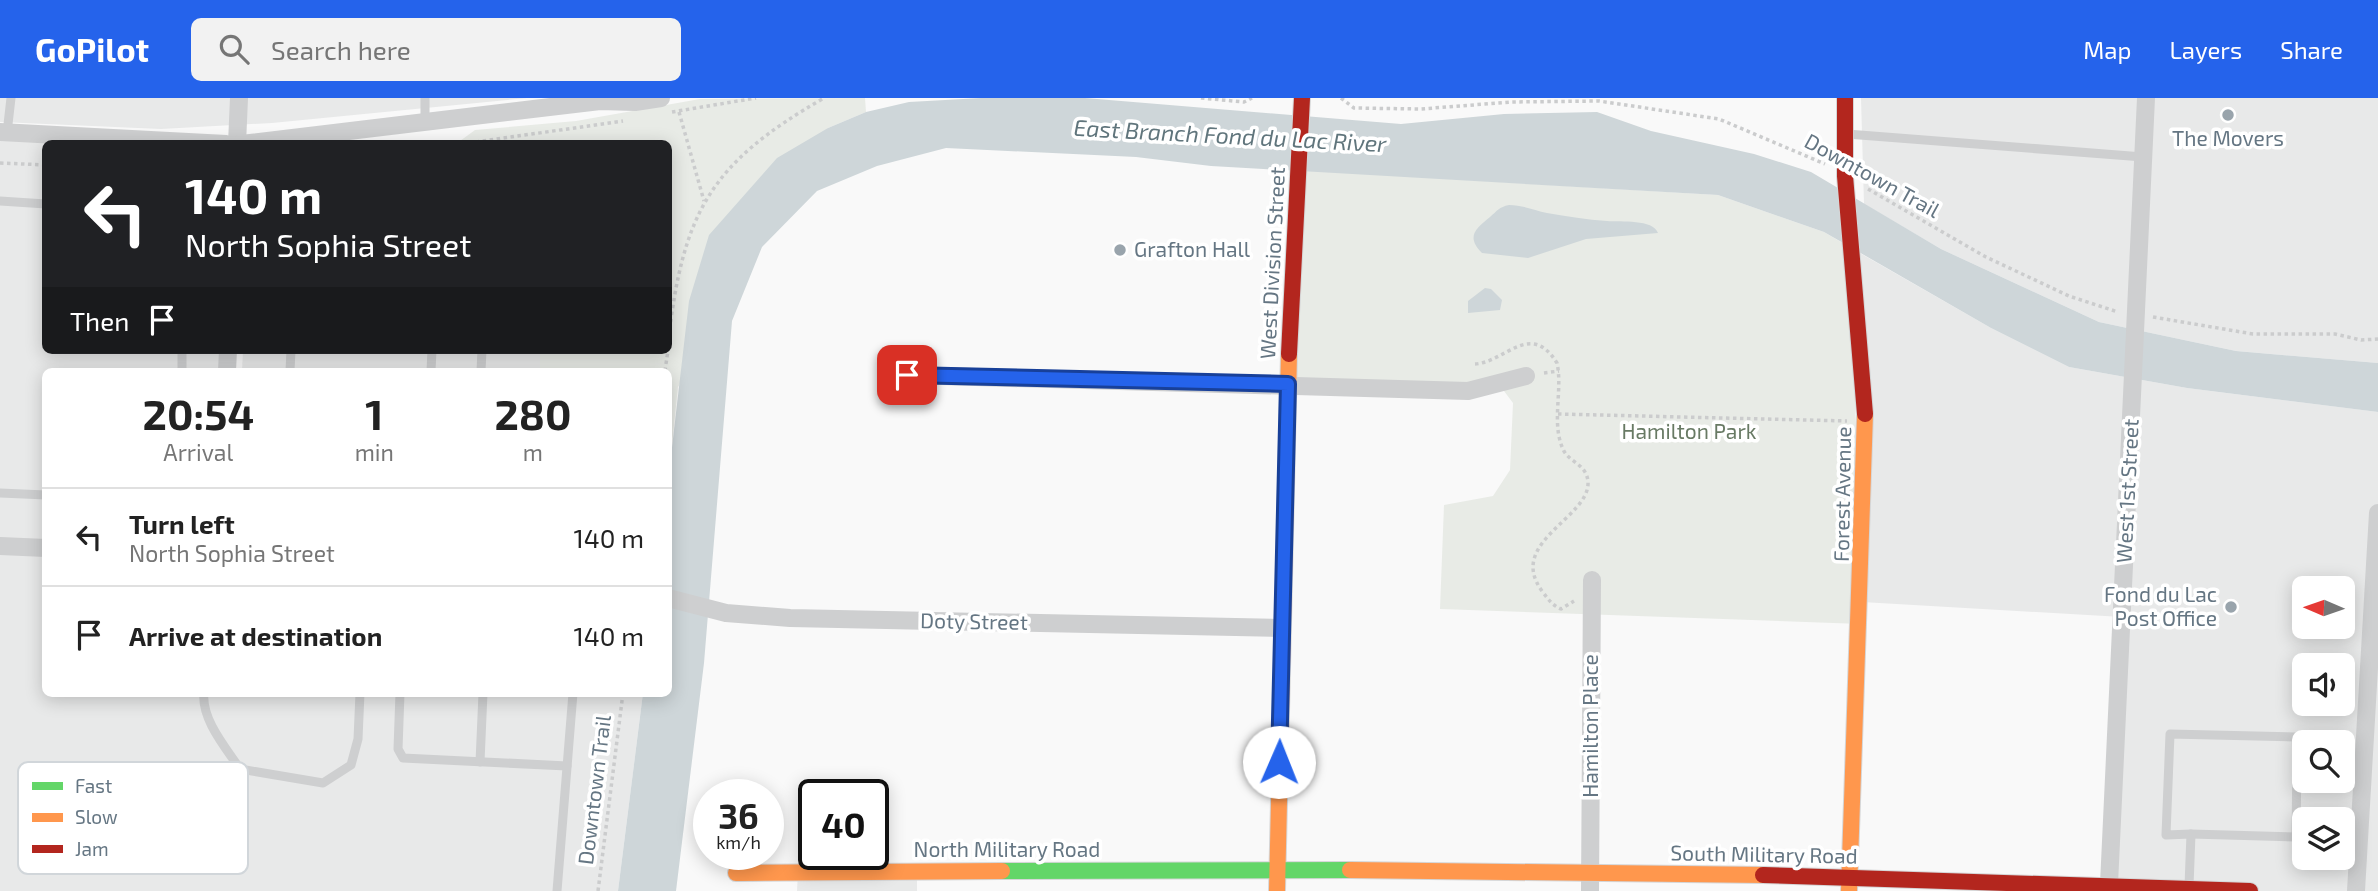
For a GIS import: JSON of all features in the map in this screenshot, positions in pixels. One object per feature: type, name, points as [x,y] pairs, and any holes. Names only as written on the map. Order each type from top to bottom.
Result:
[{"type":"street","points":[[239,98],[239,140]]},
{"type":"street","name":"West Division Street","points":[[1277,891],[1288,384],[1302,98]]},
{"type":"street","name":"West 1st Street","points":[[2109,884],[2146,98]]},
{"type":"street","points":[[273,140],[603,100],[666,105]]},
{"type":"street","name":"Forest Avenue","points":[[1844,100],[1846,181],[1866,421],[1850,884]]},
{"type":"street","points":[[4,133],[145,140]]},
{"type":"street","points":[[907,375],[1468,391],[1526,376]]},
{"type":"street","points":[[2356,891],[2378,513]]},
{"type":"street","points":[[0,546],[42,548]]},
{"type":"street","name":"Hamilton Place","points":[[1590,891],[1592,579]]},
{"type":"street","name":"Doty Street","points":[[672,599],[726,612],[790,618],[1282,628]]},
{"type":"street","name":"South Military Road","points":[[1277,869],[1590,873],[1850,884],[2109,884],[2250,891]]},
{"type":"street","name":"North Military Road","points":[[736,873],[1277,869]]},
{"type":"lane","points":[[4,133],[11,98]]},
{"type":"lane","points":[[425,98],[425,122]]},
{"type":"lane","points":[[1846,134],[2143,157]]},
{"type":"lane","points":[[0,201],[42,204]]},
{"type":"lane","points":[[0,493],[42,495]]},
{"type":"lane","points":[[204,697],[203,704],[220,739],[235,762]]},
{"type":"lane","points":[[248,770],[323,783],[351,765],[358,739],[360,697]]},
{"type":"lane","points":[[400,697],[398,749],[403,758],[567,766]]},
{"type":"lane","points":[[480,762],[483,697]]},
{"type":"lane","points":[[557,891],[573,697]]},
{"type":"lane","points":[[2292,737],[2170,734],[2166,835],[2295,837],[2298,793]]},
{"type":"lane","points":[[2355,761],[2364,761]]},
{"type":"lane","points":[[2188,888],[2191,834]]},
{"type":"path","points":[[666,105],[679,111],[756,98]]},
{"type":"path","points":[[672,321],[688,235],[704,201],[722,175],[769,132],[824,98]]},
{"type":"path","points":[[1201,98],[1244,102],[1252,98]]},
{"type":"path","name":"Downtown Trail","points":[[1342,98],[1354,108],[1421,110],[1511,103],[1599,101],[1719,118],[1824,163],[1846,181],[1986,257],[2057,291],[2110,312],[2136,319],[2253,334],[2335,334],[2361,340],[2378,340]]},
{"type":"path","points":[[679,111],[704,201]]},
{"type":"path","points":[[489,140],[633,119]]},
{"type":"path","points":[[0,163],[42,165]]},
{"type":"path","points":[[1475,364],[1487,363],[1511,347],[1525,344],[1541,346],[1557,363],[1558,414],[1563,452],[1585,470],[1588,482],[1586,495],[1543,542],[1534,570],[1538,586],[1553,605],[1562,609],[1572,603],[1592,579]]},
{"type":"path","points":[[1558,414],[1866,421]]},
{"type":"path","name":"Downtown Trail","points":[[598,891],[622,697]]},
{"type":"shaded area","points":[[0,98],[527,98],[272,123],[161,129],[0,122]]},
{"type":"shaded area","points":[[1861,98],[2378,98],[2378,363],[2236,351],[2099,322],[1941,249],[1864,204]]},
{"type":"shaded area","points":[[0,133],[158,140],[42,140],[42,354],[228,354],[227,368],[42,368],[42,697],[642,697],[618,891],[0,891]]},
{"type":"shaded area","points":[[1851,248],[1991,328],[2069,367],[2187,388],[2378,412],[2378,891],[2250,891],[2109,884],[2122,617],[1862,602]]},
{"type":"shaded area","points":[[243,354],[540,354],[540,368],[242,368]]},
{"type":"shaded area","points":[[917,871],[917,891],[797,891],[798,872]]},
{"type":"green space","points":[[865,98],[866,112],[828,128],[678,387],[672,444],[672,368],[540,368],[540,354],[672,354],[672,140],[461,140],[475,130],[576,121],[700,99]]},
{"type":"green space","name":"Hamilton Park","points":[[1299,170],[1718,195],[1824,232],[1851,248],[1861,624],[1440,609],[1444,505],[1493,496],[1510,470],[1513,403],[1498,383],[1288,384]]},
{"type":"water","name":"East Branch Fond du Lac River","points":[[981,98],[1085,98],[1401,124],[1504,114],[1597,112],[1651,131],[1754,154],[1811,172],[1941,249],[2099,322],[2236,351],[2378,363],[2378,412],[2187,388],[2069,367],[1991,328],[1824,232],[1718,195],[1211,166],[1136,157],[946,148],[877,166],[817,191],[762,247],[732,321],[704,663],[676,891],[618,891],[642,697],[672,697],[672,447],[689,301],[709,235],[777,158],[828,128],[866,112],[909,102]]},
{"type":"water","points":[[1509,205],[1585,219],[1643,223],[1650,225],[1658,233],[1586,239],[1528,258],[1482,253],[1474,242],[1474,234],[1480,225],[1498,210]]},
{"type":"water","points":[[1485,288],[1491,289],[1502,300],[1500,310],[1468,313],[1468,301]]},
{"type":"traffic: fast","points":[[1002,871],[1350,870]]},
{"type":"traffic: slow","points":[[1277,891],[1289,354]]},
{"type":"traffic: slow","points":[[1849,891],[1865,414]]},
{"type":"traffic: slow","points":[[1350,870],[1763,875]]},
{"type":"traffic: slow","points":[[736,873],[1002,871]]},
{"type":"traffic: jam","points":[[1289,354],[1302,98]]},
{"type":"traffic: jam","points":[[1845,98],[1845,176],[1865,414]]},
{"type":"traffic: jam","points":[[1763,875],[2250,891]]},
{"type":"place","name":"The Movers","points":[[2228,115]]},
{"type":"place","name":"Grafton Hall","points":[[1120,250]]},
{"type":"place","name":"Fond du Lac Post Office","points":[[2231,607]]},
{"type":"route","points":[[907,375],[1288,384],[1279,762]]}]
